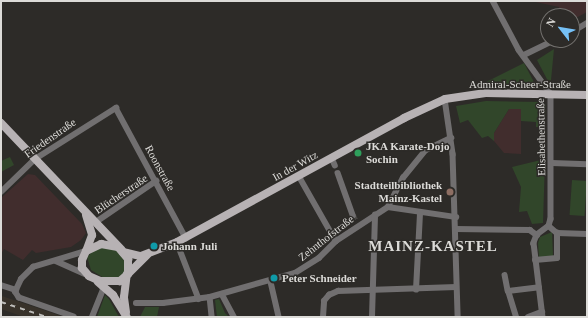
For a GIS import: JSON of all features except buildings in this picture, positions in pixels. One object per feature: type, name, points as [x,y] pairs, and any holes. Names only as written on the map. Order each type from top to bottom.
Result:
[{"type":"main road","name":"Admiral-Scheer-Straße","points":[[449,98],[486,93],[587,95]]},
{"type":"main road","name":"In der Witz","points":[[123,251],[134,256],[147,255],[186,238],[299,176],[334,161],[418,111],[449,98]]},
{"type":"main road","points":[[1,123],[123,251],[129,263],[124,297],[127,316]]},
{"type":"main road","points":[[83,209],[92,231],[82,266],[90,276],[113,295],[127,316]]},
{"type":"main road","points":[[86,250],[101,244],[111,245],[123,251]]},
{"type":"main road","name":"In der Witz","points":[[127,274],[147,255]]},
{"type":"main road","points":[[90,276],[112,283],[120,281],[127,274]]},
{"type":"street","name":"Elisabethenstraße","points":[[493,1],[524,55],[551,94],[552,163],[551,219],[549,226]]},
{"type":"street","points":[[524,55],[540,47]]},
{"type":"street","points":[[449,98],[456,217],[456,287],[458,317]]},
{"type":"street","name":"Friedenstraße","points":[[1,192],[35,159],[116,108]]},
{"type":"street","name":"Roonstraße","points":[[116,108],[186,238]]},
{"type":"street","points":[[451,138],[426,150],[403,178],[388,207],[420,213],[456,217]]},
{"type":"street","points":[[552,163],[587,164]]},
{"type":"street","points":[[338,173],[353,215]]},
{"type":"street","points":[[299,176],[336,241]]},
{"type":"street","name":"Blücherstraße","points":[[96,222],[156,181]]},
{"type":"street","name":"Zehnthofstraße","points":[[136,303],[199,299],[271,282],[304,269],[357,224],[388,207]]},
{"type":"street","points":[[416,290],[420,213]]},
{"type":"street","points":[[372,317],[375,215]]},
{"type":"street","points":[[528,317],[542,314],[535,260],[534,243],[537,235],[549,226],[557,233],[587,234]]},
{"type":"street","points":[[456,229],[530,230],[537,235]]},
{"type":"street","points":[[535,260],[557,258],[557,233]]},
{"type":"street","points":[[177,242],[199,299]]},
{"type":"street","points":[[74,317],[19,298],[16,296],[16,290],[29,270],[86,250]]},
{"type":"street","points":[[52,261],[66,265],[90,276]]},
{"type":"street","points":[[505,275],[516,317]]},
{"type":"street","points":[[271,282],[279,317]]},
{"type":"street","points":[[1,285],[16,290]]},
{"type":"street","points":[[92,317],[103,290],[102,285]]},
{"type":"street","points":[[323,317],[324,301],[332,293],[456,287]]},
{"type":"street","points":[[508,290],[539,287]]},
{"type":"street","points":[[222,294],[234,317]]},
{"type":"street","points":[[210,297],[212,317]]},
{"type":"shaded area","points":[[531,1],[587,1],[587,12],[580,16],[580,8],[559,7]]},
{"type":"shaded area","points":[[509,109],[521,109],[521,154],[504,153],[494,141],[494,133]]},
{"type":"shaded area","points":[[28,174],[35,175],[82,224],[86,233],[81,240],[71,247],[36,253],[32,250],[23,260],[4,249],[1,254],[1,198]]},
{"type":"shaded area","points":[[2,296],[64,317],[24,317],[1,309]]},
{"type":"green space","points":[[554,49],[551,80],[549,83],[537,60]]},
{"type":"green space","points":[[524,63],[536,86],[484,86],[484,83]]},
{"type":"green space","points":[[486,101],[543,102],[546,105],[545,127],[536,127],[536,122],[521,121],[521,109],[509,109],[494,133],[494,141],[488,136],[482,138],[468,120],[460,123],[456,106]]},
{"type":"green space","points":[[10,157],[14,165],[1,172],[1,161]]},
{"type":"green space","points":[[545,159],[543,223],[532,224],[527,211],[519,212],[521,187],[512,167]]},
{"type":"green space","points":[[572,180],[587,181],[585,216],[570,215]]},
{"type":"green space","points":[[552,232],[553,256],[539,258],[538,243],[540,237]]},
{"type":"green space","points":[[112,247],[123,256],[126,271],[119,278],[104,278],[91,270],[87,257],[96,248]]},
{"type":"green space","points":[[105,295],[109,299],[119,317],[97,317]]},
{"type":"green space","points":[[219,299],[225,313],[229,317],[217,317],[215,300]]},
{"type":"green space","points":[[145,307],[159,307],[157,317],[140,317]]},
{"type":"tunnel","points":[[353,215],[356,222]]},
{"type":"railway","points":[[1,302],[47,317]]},
{"type":"place","name":"JKA Karate-Dojo Sochin","points":[[358,153]]},
{"type":"place","name":"Stadtteilbibliothek Mainz-Kastel","points":[[450,192]]},
{"type":"place","name":"Johann Juli","points":[[154,246]]},
{"type":"place","name":"Peter Schneider","points":[[274,278]]},
{"type":"district","name":"MAINZ-KASTEL","points":[[433,247]]}]
